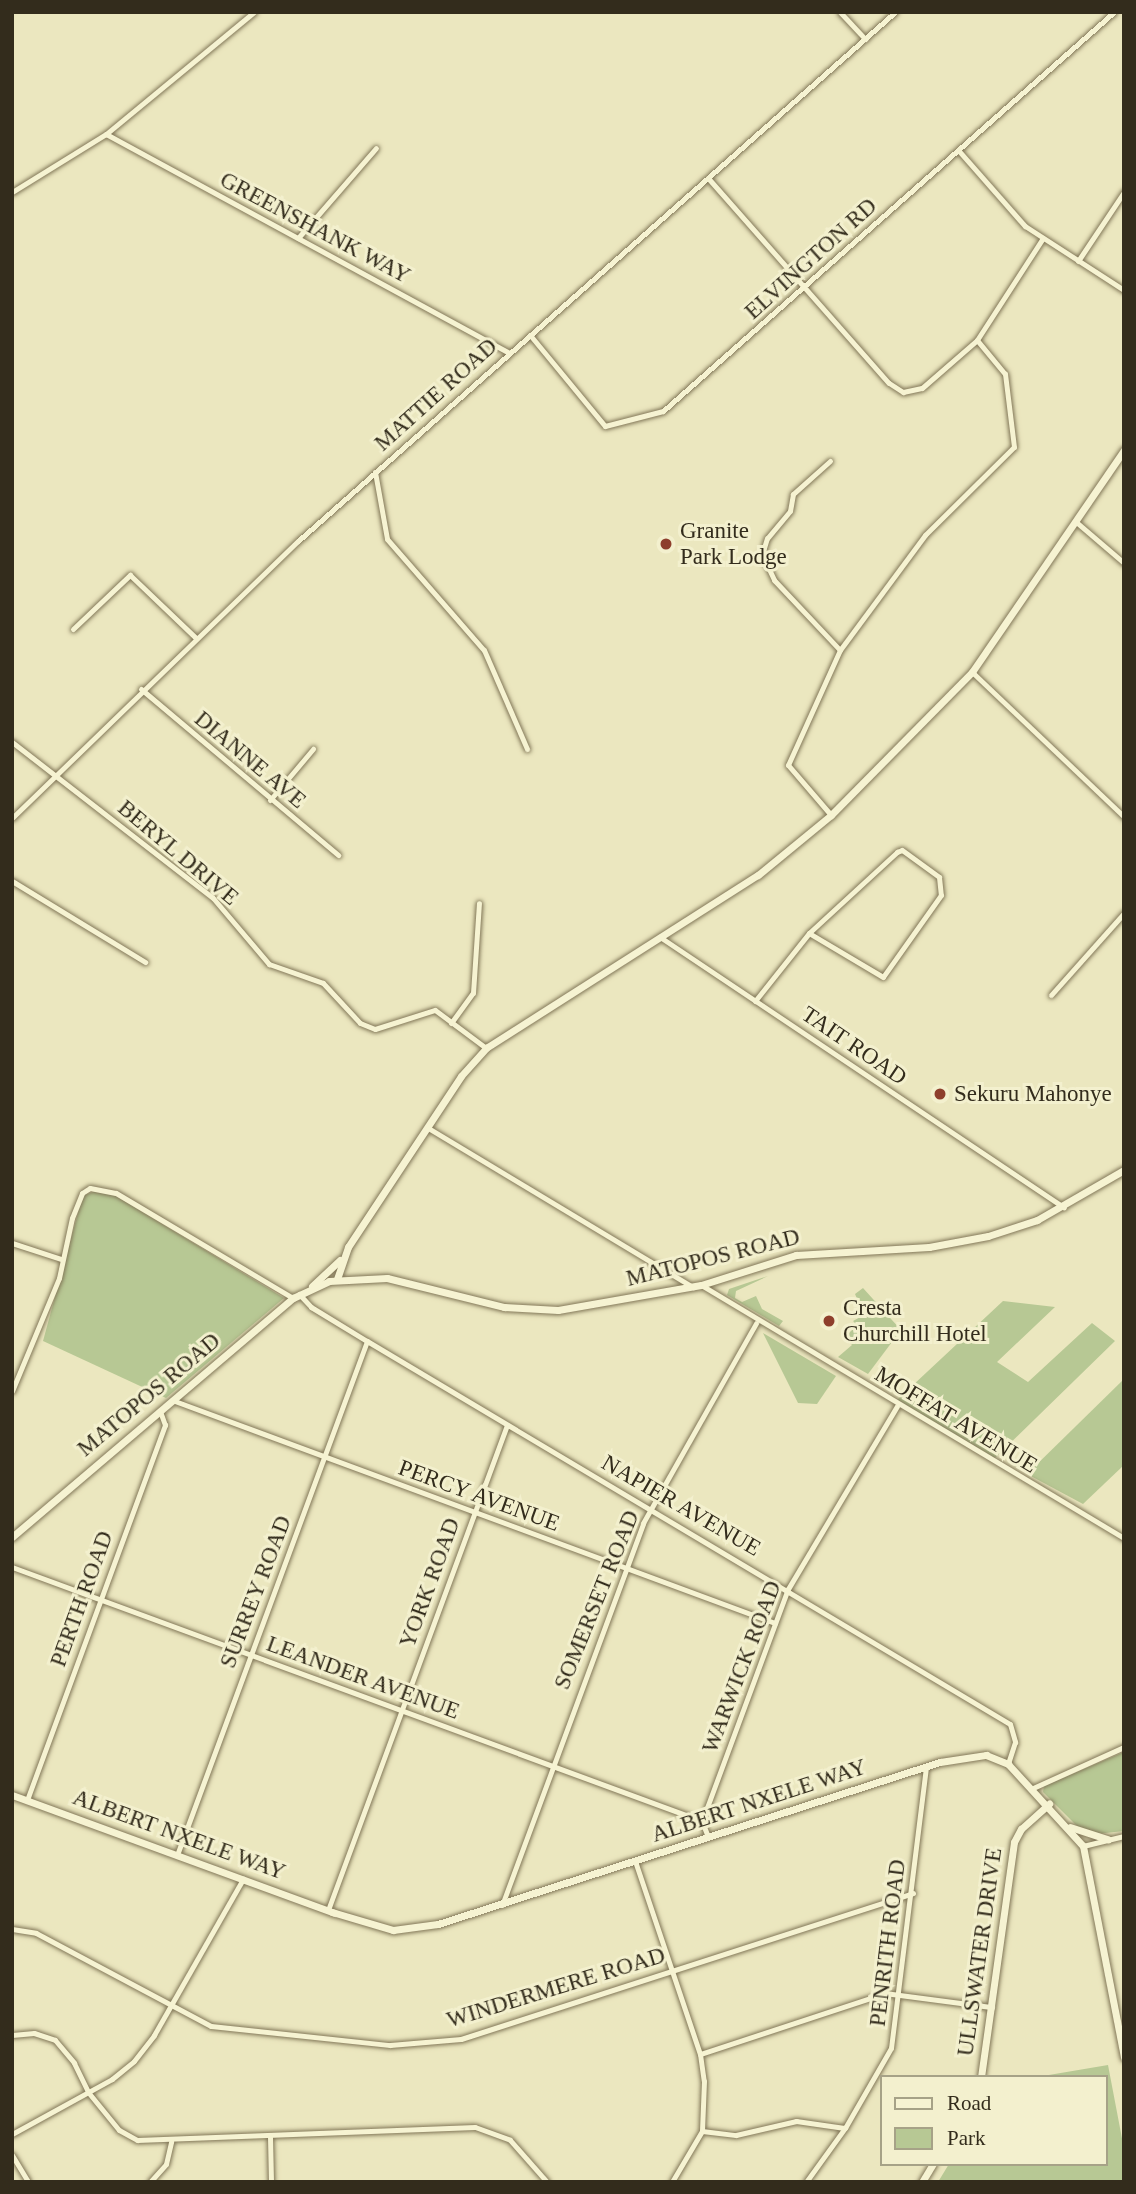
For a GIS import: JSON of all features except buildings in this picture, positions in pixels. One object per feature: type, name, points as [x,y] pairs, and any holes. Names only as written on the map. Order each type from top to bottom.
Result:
[{"type":"main road","points":[[310,1288],[340,1260],[461,1076],[485,1048],[776,862],[831,815],[972,672],[1124,450]]},
{"type":"main road","name":"MATOPOS ROAD","points":[[12,1537],[296,1296],[337,1279],[387,1278],[526,1310],[558,1310],[697,1286],[796,1255],[969,1241],[1018,1227],[1064,1207],[1124,1170]]},
{"type":"main road","points":[[337,1279],[340,1260]]},
{"type":"main road","name":"ALBERT NXELE WAY","points":[[12,1795],[362,1923],[405,1934],[926,1768],[978,1754],[1008,1764],[1049,1804],[1083,1846]]},
{"type":"main road","name":"ULLSWATER DRIVE","points":[[981,2075],[1014,1842],[1021,1829],[1049,1804]]},
{"type":"main road","points":[[1069,1826],[1108,1839]]},
{"type":"main road","points":[[1083,1846],[1124,2057]]},
{"type":"main road","points":[[922,2182],[932,2166]]},
{"type":"street","points":[[12,192],[106,134],[254,12]]},
{"type":"street","points":[[840,12],[864,39]]},
{"type":"street","name":"MATTIE ROAD","points":[[12,817],[141,689],[375,472],[895,12]]},
{"type":"street","name":"ELVINGTON RD","points":[[530,335],[605,426],[653,415],[671,405],[1114,12]]},
{"type":"street","name":"GREENSHANK WAY","points":[[106,134],[509,353]]},
{"type":"street","points":[[298,238],[376,148]]},
{"type":"street","points":[[959,151],[1011,212],[1043,239],[1124,290]]},
{"type":"street","points":[[708,178],[889,383],[904,392],[922,388],[977,340],[1043,239]]},
{"type":"street","points":[[1078,261],[1124,192]]},
{"type":"street","points":[[831,815],[788,765],[840,650],[925,535],[1013,451],[1004,374],[977,340]]},
{"type":"street","points":[[830,461],[793,494],[790,511],[767,538],[762,554],[774,580],[840,650]]},
{"type":"street","points":[[375,472],[387,539],[484,650],[527,749]]},
{"type":"street","points":[[1075,521],[1124,563]]},
{"type":"street","points":[[73,629],[130,575],[196,638]]},
{"type":"street","points":[[972,672],[1124,817]]},
{"type":"street","name":"DIANNE AVE","points":[[141,689],[338,855]]},
{"type":"street","name":"BERYL DRIVE","points":[[12,742],[213,898],[269,964],[323,983],[360,1023],[375,1029],[429,1010],[485,1048]]},
{"type":"street","points":[[270,800],[313,749]]},
{"type":"street","points":[[755,1001],[809,933],[897,852],[902,850],[939,877],[941,895],[883,977],[809,933]]},
{"type":"street","points":[[12,881],[145,962]]},
{"type":"street","points":[[451,1023],[473,993],[480,903]]},
{"type":"street","points":[[1051,995],[1124,913]]},
{"type":"street","name":"TAIT ROAD","points":[[660,937],[1064,1207]]},
{"type":"street","name":"MOFFAT AVENUE","points":[[428,1128],[1124,1538]]},
{"type":"street","name":"NAPIER AVENUE","points":[[61,1259],[82,1193],[100,1187],[296,1296],[508,1426],[788,1589],[1010,1724],[1015,1742],[1008,1764]]},
{"type":"street","points":[[12,1243],[61,1259],[59,1279],[12,1391]]},
{"type":"street","name":"SOMERSET ROAD","points":[[502,1905],[624,1568],[651,1509],[757,1323]]},
{"type":"street","name":"SURREY ROAD","points":[[177,1855],[326,1458],[367,1341]]},
{"type":"street","name":"PERCY AVENUE","points":[[172,1401],[775,1623]]},
{"type":"street","name":"WARWICK ROAD","points":[[702,1821],[788,1589],[897,1406]]},
{"type":"street","name":"PERTH ROAD","points":[[27,1800],[165,1425],[160,1410]]},
{"type":"street","name":"YORK ROAD","points":[[330,1911],[401,1711],[508,1426]]},
{"type":"street","name":"LEANDER AVENUE","points":[[12,1567],[702,1821]]},
{"type":"street","points":[[1033,1788],[1124,1748]]},
{"type":"street","name":"PENRITH ROAD","points":[[806,2182],[845,2128],[891,2048],[901,1993],[926,1768]]},
{"type":"street","points":[[702,1821],[708,1837]]},
{"type":"street","points":[[1083,1846],[1124,1836]]},
{"type":"street","points":[[635,1861],[701,2054],[702,2131],[672,2182]]},
{"type":"street","points":[[12,2134],[88,2092],[134,2061],[172,2004],[243,1879]]},
{"type":"street","name":"WINDERMERE ROAD","points":[[12,1929],[36,1933],[204,2022],[229,2030],[407,2044],[461,2039],[912,1893]]},
{"type":"street","points":[[701,2054],[884,1993],[901,1993],[992,2007]]},
{"type":"street","points":[[12,2035],[34,2033],[55,2040],[74,2063],[88,2092],[124,2134],[146,2142],[475,2127],[510,2140],[548,2182]]},
{"type":"street","points":[[702,2131],[736,2135],[796,2120],[845,2128]]},
{"type":"street","points":[[270,2137],[271,2182]]},
{"type":"street","points":[[149,2182],[166,2164],[171,2142]]},
{"type":"street","points":[[12,2155],[28,2182]]},
{"type":"green space","points":[[96,1191],[116,1196],[284,1298],[166,1398],[43,1341],[81,1202],[85,1195]]},
{"type":"green space","points":[[768,1276],[736,1291],[735,1298],[742,1302],[756,1296],[762,1309],[783,1321],[779,1326],[727,1295],[729,1289]]},
{"type":"green space","points":[[863,1288],[901,1330],[868,1374],[838,1357],[852,1345],[845,1337],[857,1325],[853,1321],[864,1315],[855,1294]]},
{"type":"green space","points":[[1003,1301],[1055,1307],[997,1362],[1028,1382],[1092,1323],[1115,1341],[994,1459],[897,1400]]},
{"type":"green space","points":[[763,1333],[836,1376],[817,1404],[798,1403]]},
{"type":"green space","points":[[1124,1379],[1124,1465],[1083,1504],[1027,1474]]},
{"type":"green space","points":[[1124,1752],[1124,1831],[1096,1834],[1080,1829],[1043,1792],[1044,1786]]},
{"type":"green space","points":[[1108,2065],[1124,2149],[1124,2182],[938,2182],[948,2166],[1108,2166],[1108,2075],[1049,2075]]},
{"type":"place","name":"Granite Park Lodge","points":[[666,544]]},
{"type":"place","name":"Sekuru Mahonye","points":[[940,1094]]},
{"type":"place","name":"Cresta Churchill Hotel","points":[[829,1321]]}]
